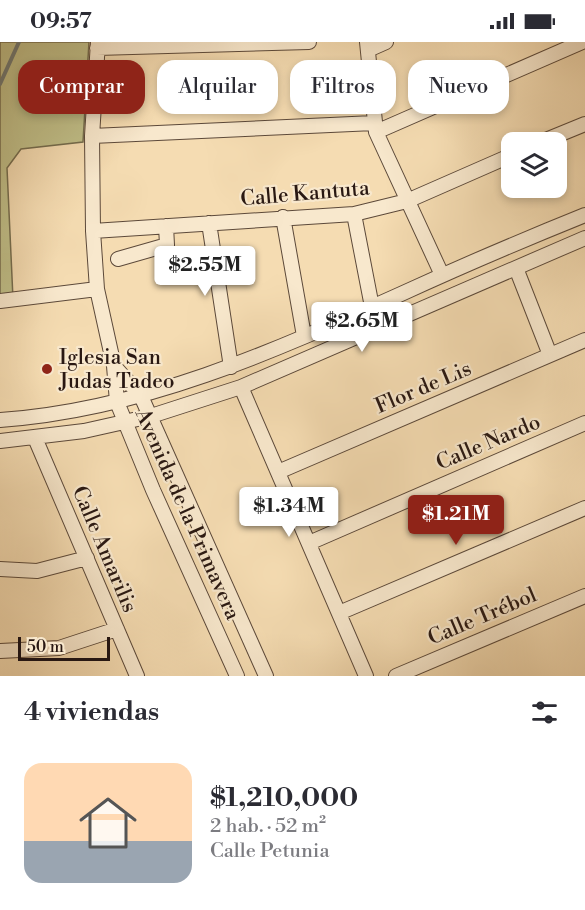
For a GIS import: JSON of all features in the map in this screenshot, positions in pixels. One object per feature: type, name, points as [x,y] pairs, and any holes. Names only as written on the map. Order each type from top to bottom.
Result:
[{"type":"street","points":[[97,45],[309,42]]},
{"type":"street","points":[[386,42],[367,46],[375,128],[442,275]]},
{"type":"street","points":[[92,136],[375,128],[582,42]]},
{"type":"street","name":"Avenida de la Primavera","points":[[97,45],[92,136],[93,231],[98,289],[114,366],[117,402],[123,422],[237,676]]},
{"type":"street","points":[[565,132],[585,124]]},
{"type":"street","name":"Calle Kantuta","points":[[93,231],[354,214],[407,201],[501,160]]},
{"type":"street","points":[[354,214],[372,307]]},
{"type":"street","points":[[0,420],[95,407],[184,384],[231,367],[585,215]]},
{"type":"street","points":[[282,217],[304,336]]},
{"type":"street","points":[[210,223],[231,367]]},
{"type":"street","points":[[118,259],[167,245],[166,226]]},
{"type":"street","points":[[0,441],[35,438],[151,416],[241,387],[585,238]]},
{"type":"street","points":[[516,268],[550,355]]},
{"type":"street","points":[[0,301],[98,289]]},
{"type":"street","name":"Flor de Lis","points":[[278,472],[585,340]]},
{"type":"street","name":"Avenida de la Primavera","points":[[114,366],[141,396],[151,416],[266,676]]},
{"type":"street","points":[[241,387],[366,676]]},
{"type":"street","name":"Calle Nardo","points":[[309,543],[585,423]]},
{"type":"street","name":"Calle Amarilis","points":[[35,438],[137,676]]},
{"type":"street","points":[[339,613],[585,508]]},
{"type":"street","points":[[0,569],[37,571],[87,558]]},
{"type":"street","name":"Calle Trébol","points":[[396,676],[585,596]]},
{"type":"street","points":[[0,651],[59,648],[117,629]]},
{"type":"shaded area","points":[[0,42],[89,42],[88,60],[18,60],[18,114],[85,114],[83,142],[21,149],[7,168],[13,299],[0,300]]},
{"type":"waterway","points":[[0,84],[19,42]]},
{"type":"place","name":"Iglesia San Judas Tadeo","points":[[47,369]]}]
